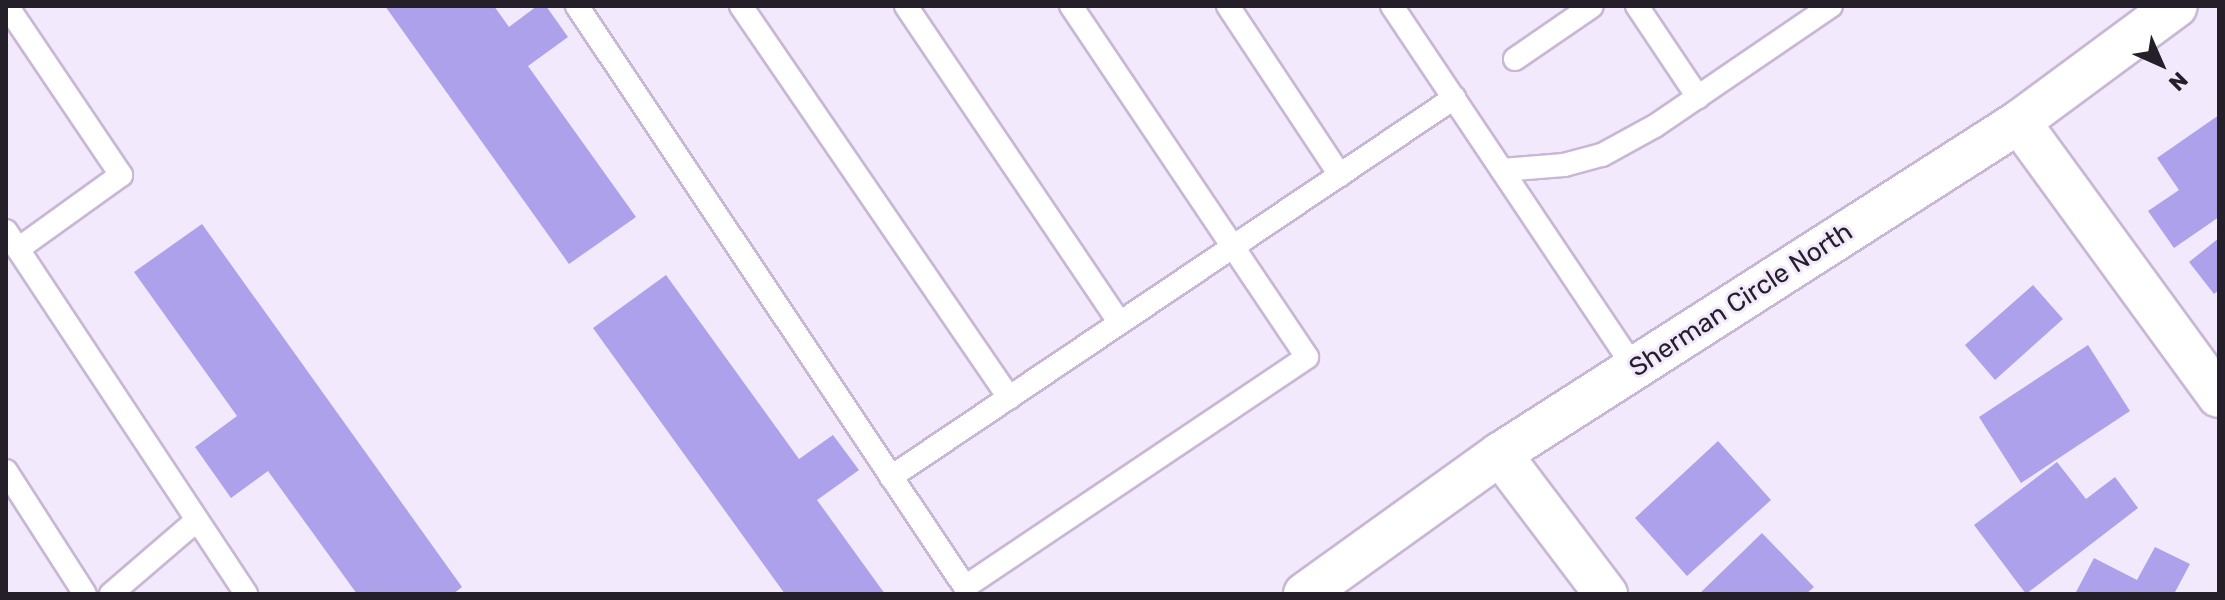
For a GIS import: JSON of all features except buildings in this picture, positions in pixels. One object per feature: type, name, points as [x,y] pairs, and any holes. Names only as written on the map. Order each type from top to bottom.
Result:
[{"type":"street","name":"Sherman Circle North","points":[[1305,594],[1500,454],[2019,122],[2176,6]]},
{"type":"street","points":[[2019,122],[2219,396]]},
{"type":"street","points":[[1500,454],[1606,594]]},
{"type":"lane","points":[[7,6],[121,175],[12,240],[246,594]]},
{"type":"lane","points":[[577,6],[965,587],[1307,357],[1071,6]]},
{"type":"lane","points":[[741,6],[1009,398]]},
{"type":"lane","points":[[906,6],[1120,323]]},
{"type":"lane","points":[[1228,6],[1340,175]]},
{"type":"lane","points":[[1392,6],[1634,368]]},
{"type":"lane","points":[[1515,59],[1592,6]]},
{"type":"lane","points":[[1637,6],[1698,97]]},
{"type":"lane","points":[[1502,170],[1564,165],[1602,155],[1698,97],[1831,6]]},
{"type":"lane","points":[[891,477],[1454,98]]},
{"type":"lane","points":[[6,471],[85,594]]},
{"type":"lane","points":[[111,594],[197,520]]}]
